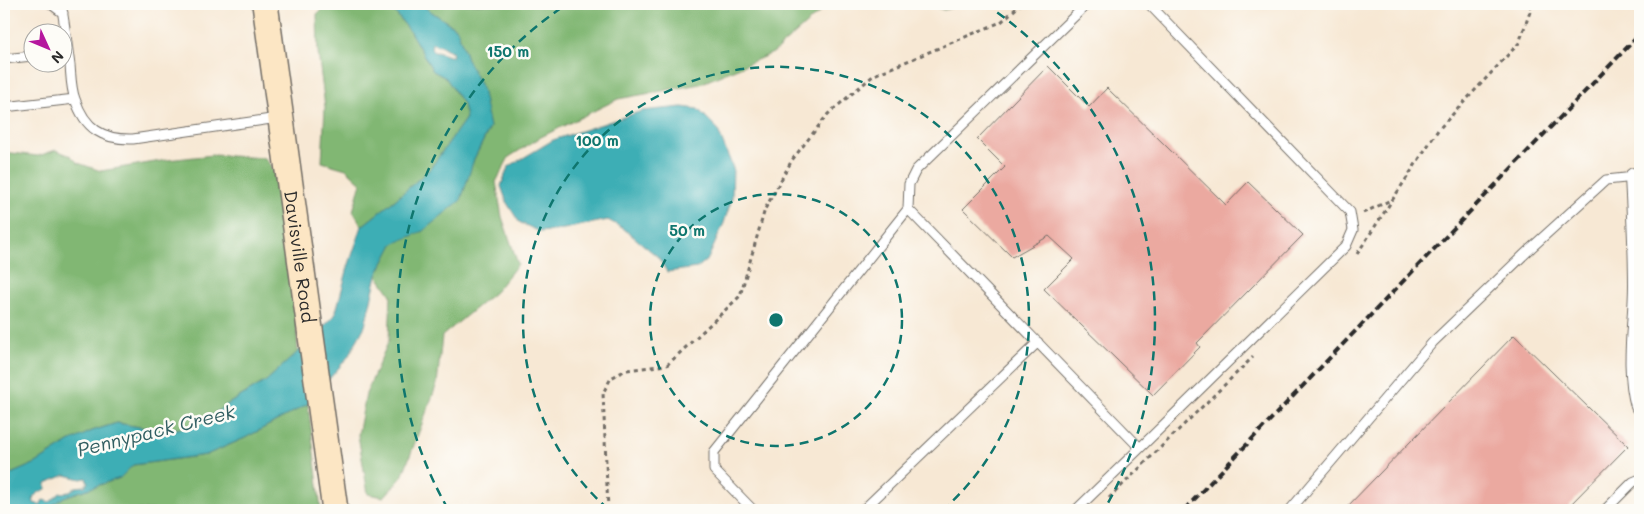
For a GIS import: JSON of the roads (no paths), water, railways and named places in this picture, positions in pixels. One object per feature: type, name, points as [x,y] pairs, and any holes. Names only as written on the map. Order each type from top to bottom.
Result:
[{"type":"street","name":"Davisville Road","points":[[265,4],[335,510]]},
{"type":"street","points":[[1637,177],[1638,336],[1635,388],[1640,406]]},
{"type":"lane","points":[[51,4],[62,8],[63,22]]},
{"type":"lane","points":[[753,510],[714,470],[714,452],[908,209],[910,184],[916,170],[1087,4]]},
{"type":"lane","points":[[1076,510],[1346,246],[1352,230],[1350,212],[1149,4]]},
{"type":"lane","points":[[4,59],[22,57]]},
{"type":"lane","points":[[69,72],[74,99],[85,120],[104,136],[117,140],[281,118]]},
{"type":"lane","points":[[4,107],[74,99]]},
{"type":"lane","points":[[1290,510],[1433,342],[1531,248],[1606,180],[1637,177]]},
{"type":"lane","points":[[908,209],[1140,448]]},
{"type":"lane","points":[[863,510],[1038,342]]},
{"type":"lane","points":[[1605,510],[1633,482],[1640,479]]},
{"type":"water","name":"Pennypack Creek","points":[[391,4],[423,4],[423,6],[457,29],[467,59],[482,88],[490,127],[474,159],[461,200],[423,231],[393,244],[377,275],[365,326],[348,357],[308,404],[245,438],[206,455],[133,465],[120,478],[64,497],[45,510],[4,510],[4,477],[36,463],[69,442],[92,431],[117,423],[162,431],[198,426],[223,407],[266,381],[335,315],[362,226],[430,169],[466,118],[463,104],[446,78],[433,71],[409,30],[393,10]],"holes":[[[432,43],[452,52],[453,56],[434,52],[431,49]],[[65,475],[81,479],[86,478],[88,482],[85,486],[76,487],[70,492],[60,493],[50,502],[43,500],[40,505],[34,503],[33,497],[46,489],[46,483]]]},
{"type":"water","points":[[682,107],[698,109],[717,128],[733,168],[732,198],[724,223],[708,259],[697,268],[667,272],[658,257],[624,229],[608,220],[540,232],[519,222],[507,203],[501,186],[508,167],[553,140],[642,111]]},
{"type":"railway","points":[[1184,510],[1640,34]]}]
